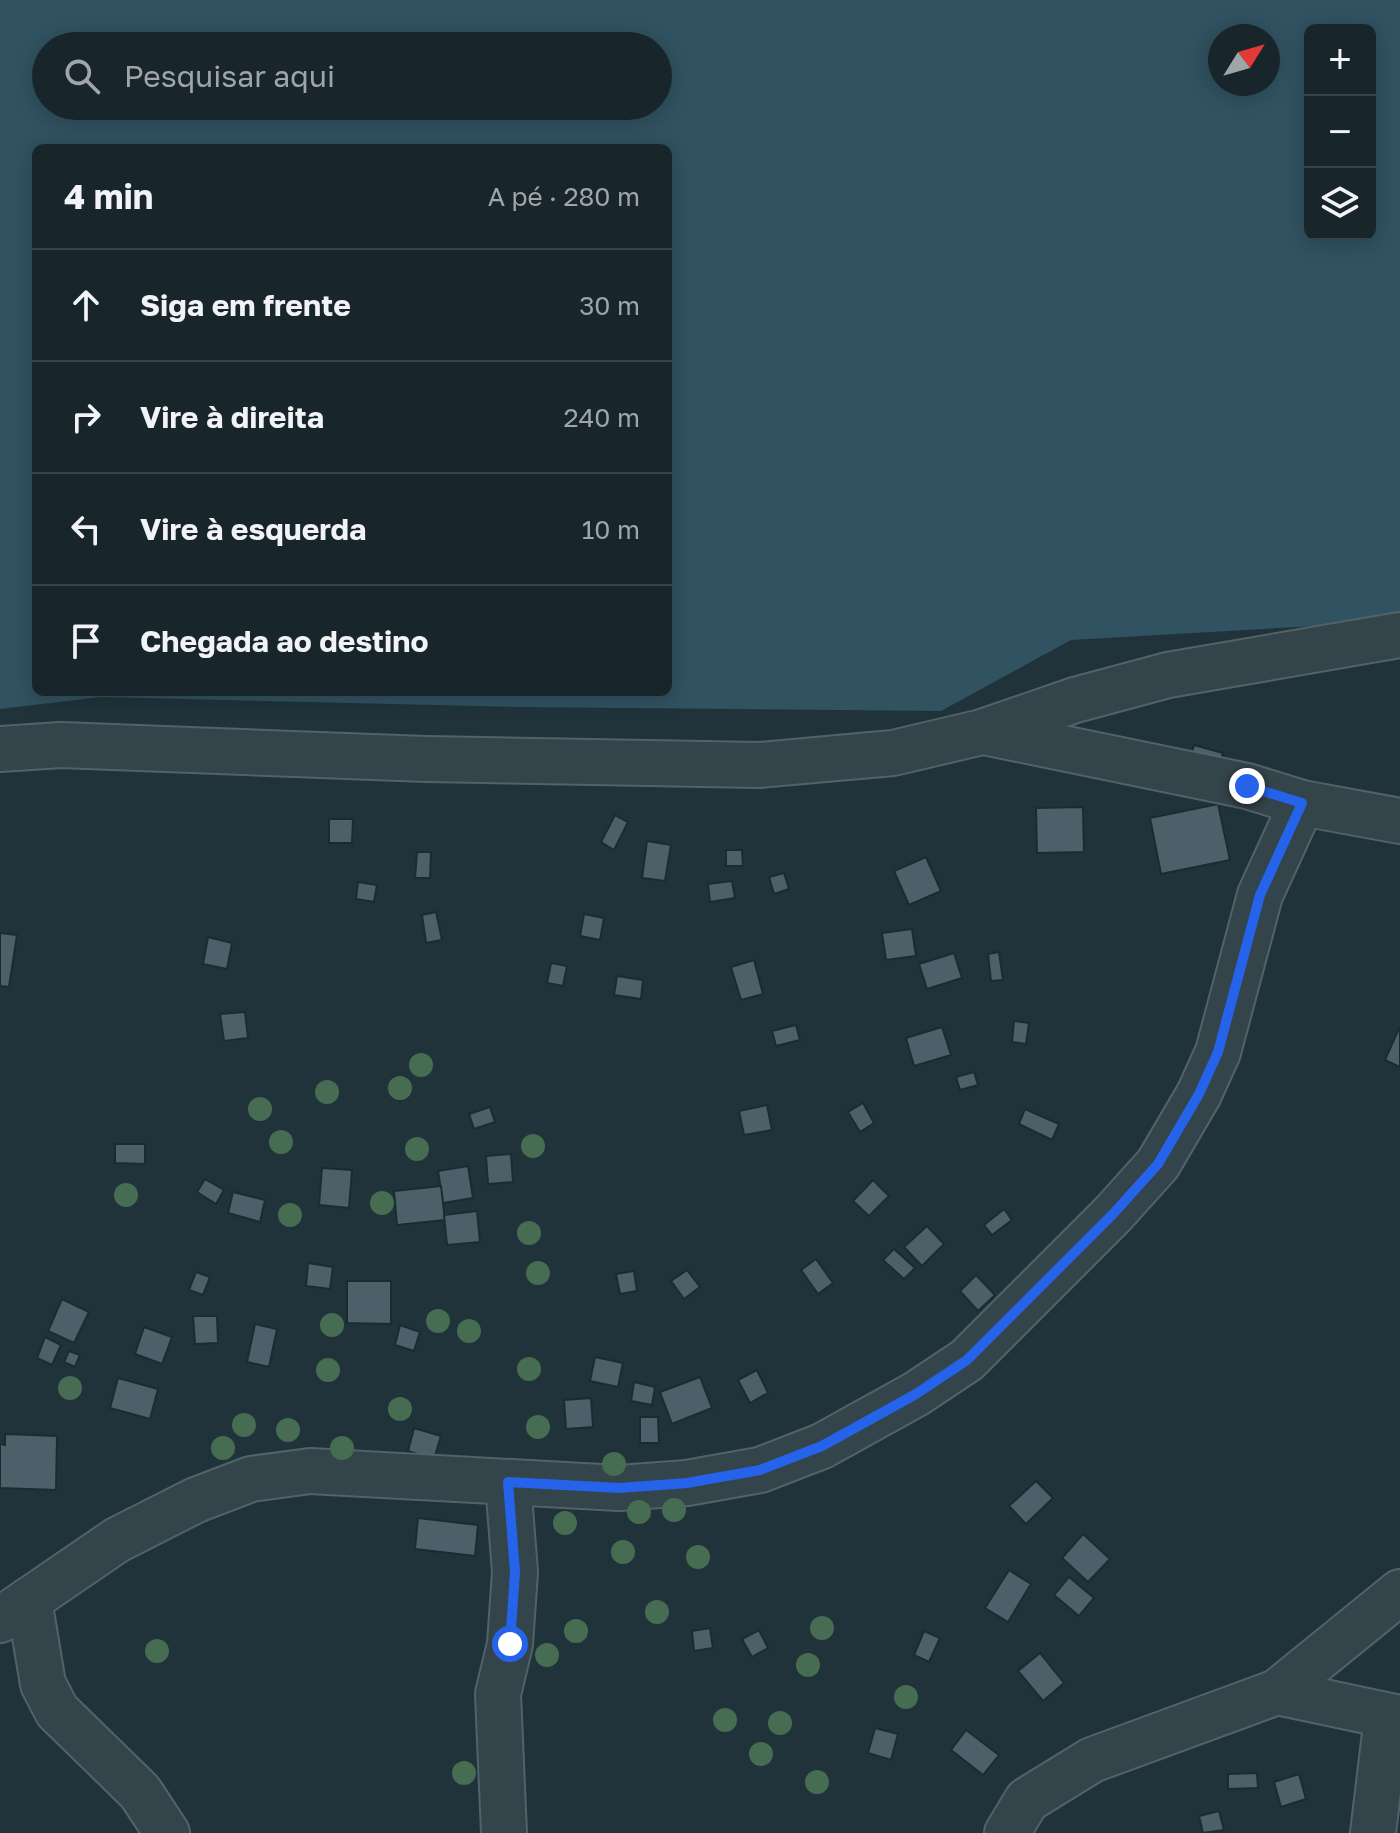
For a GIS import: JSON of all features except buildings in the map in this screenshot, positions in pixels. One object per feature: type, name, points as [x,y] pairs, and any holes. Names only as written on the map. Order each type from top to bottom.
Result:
[{"type":"street","points":[[0,749],[61,745],[426,759],[759,765],[893,753],[982,732],[1075,700],[1168,675],[1400,635]]},
{"type":"street","points":[[982,732],[1247,786],[1302,803],[1400,821]]},
{"type":"street","points":[[167,1833],[140,1792],[57,1711],[14,1610],[117,1540],[196,1500],[251,1479],[310,1471],[619,1488],[687,1483],[760,1470],[822,1446],[916,1394],[967,1360],[1113,1214],[1158,1164],[1199,1094],[1218,1052],[1260,895],[1302,803]]},
{"type":"street","points":[[504,1833],[498,1694],[510,1644],[515,1572],[508,1482]]},
{"type":"street","points":[[1007,1833],[1027,1800],[1092,1760],[1277,1692],[1400,1592]]},
{"type":"street","points":[[1277,1692],[1394,1718],[1373,1833]]},
{"type":"water","points":[[0,0],[1400,0],[1400,621],[1071,640],[941,711],[518,707],[101,697],[0,709]]},
{"type":"route","points":[[510,1644],[515,1572],[508,1482],[619,1488],[687,1483],[760,1470],[822,1446],[916,1394],[967,1360],[1113,1214],[1158,1164],[1199,1094],[1218,1052],[1260,895],[1302,803],[1247,786]]}]
